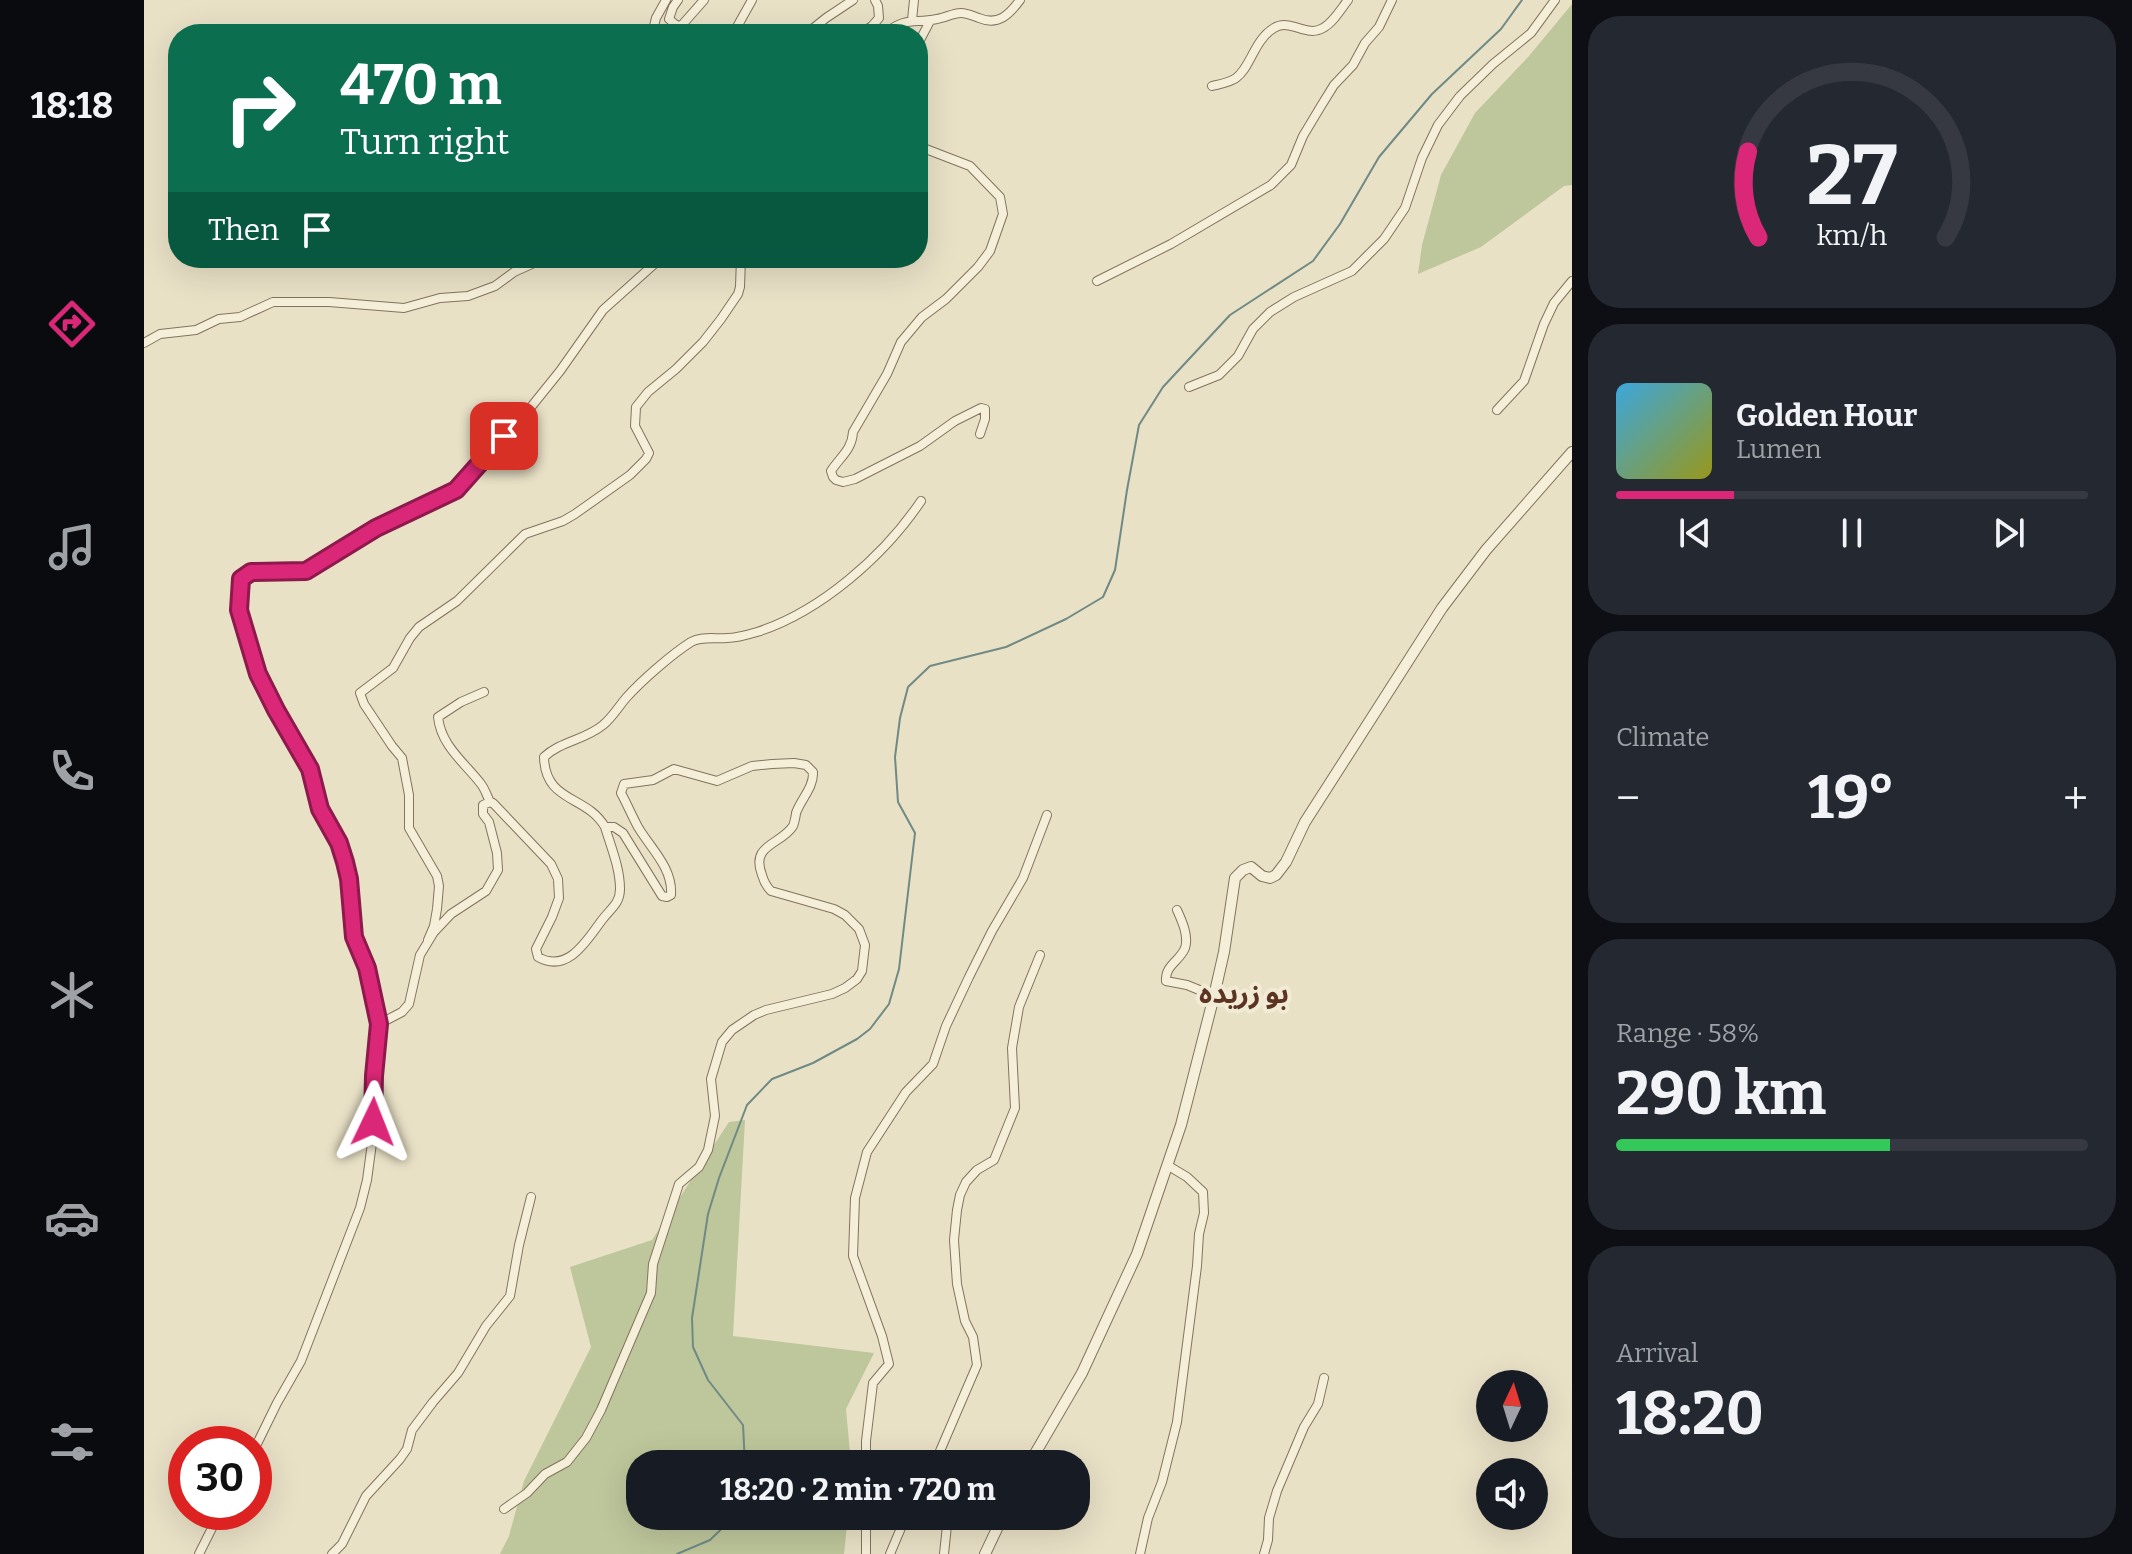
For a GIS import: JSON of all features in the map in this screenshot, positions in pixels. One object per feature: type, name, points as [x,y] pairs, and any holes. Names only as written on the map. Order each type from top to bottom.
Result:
[{"type":"street","points":[[654,24],[666,0]]},
{"type":"street","points":[[675,24],[669,19],[678,0]]},
{"type":"street","points":[[683,24],[704,0]]},
{"type":"street","points":[[739,24],[752,0]]},
{"type":"street","points":[[818,24],[853,0]]},
{"type":"street","points":[[874,24],[879,18],[875,0]]},
{"type":"street","points":[[912,20],[914,0]]},
{"type":"street","points":[[901,24],[912,20],[930,21],[959,13],[994,22],[1007,16],[1020,0]]},
{"type":"street","points":[[1212,86],[1239,75],[1271,30],[1282,25],[1308,31],[1321,29],[1348,0]]},
{"type":"street","points":[[1097,281],[1171,244],[1271,185],[1291,165],[1303,136],[1321,106],[1379,27],[1392,0]]},
{"type":"street","points":[[1189,387],[1219,375],[1238,356],[1253,329],[1270,312],[1294,297],[1352,271],[1384,239],[1405,208],[1422,158],[1438,125],[1460,96],[1531,33],[1555,0]]},
{"type":"street","points":[[928,25],[930,21]]},
{"type":"street","points":[[928,150],[970,166],[1000,197],[1003,214],[990,251],[978,267],[946,299],[922,317],[901,342],[887,374],[853,432],[849,450],[831,471],[836,480],[855,479],[920,446],[955,421],[981,408],[985,409],[986,414],[980,434]]},
{"type":"street","points":[[144,343],[160,334],[196,330],[219,319],[240,317],[273,302],[329,302],[404,308],[440,298],[468,296],[495,286],[523,268]]},
{"type":"street","points":[[266,1426],[301,1361],[360,1208],[372,1143],[379,1024],[367,968],[354,937],[345,862],[339,843],[320,809],[310,769],[258,674],[239,610],[241,579],[251,572],[306,571],[376,528],[456,490],[527,412],[603,310],[650,268]]},
{"type":"street","points":[[379,1024],[402,1012],[409,1004],[420,955],[434,926],[439,886],[437,876],[409,828],[409,795],[402,758],[364,704],[360,693],[393,668],[419,627],[457,601],[525,534],[568,518],[630,475],[646,459],[648,450],[634,422],[636,407],[648,392],[703,342],[721,319],[738,294],[741,268]]},
{"type":"street","points":[[1497,410],[1524,381],[1554,303],[1572,281]]},
{"type":"street","points":[[1037,1450],[1082,1373],[1137,1254],[1181,1125],[1224,952],[1235,878],[1251,867],[1262,876],[1270,878],[1276,875],[1286,862],[1305,822],[1442,608],[1486,550],[1572,452]]},
{"type":"street","points":[[484,692],[438,717],[439,726],[464,767],[481,784],[490,802],[551,864],[558,879],[559,898],[536,949],[538,957],[543,960],[567,959],[584,947],[618,903],[620,889],[616,860],[599,816],[559,792],[544,771],[544,757],[560,745],[605,724],[639,684],[693,641],[750,634],[787,621],[815,604],[872,561],[921,501]]},
{"type":"street","points":[[504,1509],[527,1493],[545,1474],[567,1462],[586,1438],[601,1410],[651,1293],[653,1264],[679,1184],[699,1167],[708,1150],[715,1116],[711,1079],[722,1042],[732,1030],[754,1015],[832,994],[857,979],[862,971],[865,945],[859,929],[845,915],[771,891],[760,871],[762,851],[794,825],[797,811],[814,779],[813,772],[806,765],[752,766],[717,781],[674,769],[653,780],[624,784],[621,793],[638,827],[664,864],[671,889],[671,895],[667,897],[662,896],[623,833],[614,827],[605,827]]},
{"type":"street","points":[[428,940],[451,914],[486,891],[498,870],[492,832],[482,809],[490,802]]},
{"type":"street","points":[[867,1450],[873,1383],[889,1364],[853,1256],[855,1198],[867,1152],[906,1092],[933,1064],[946,1026],[969,977],[1023,878],[1047,815]]},
{"type":"street","points":[[1177,910],[1185,935],[1185,947],[1169,967],[1166,981],[1187,985],[1214,996]]},
{"type":"street","points":[[940,1450],[977,1365],[973,1337],[965,1321],[957,1284],[954,1240],[957,1210],[966,1182],[977,1170],[994,1160],[1015,1108],[1012,1048],[1019,1007],[1040,955]]},
{"type":"street","points":[[1140,1554],[1177,1422],[1204,1213],[1203,1192],[1187,1177],[1167,1165]]},
{"type":"street","points":[[332,1554],[342,1544],[366,1496],[407,1449],[412,1430],[458,1373],[486,1326],[510,1296],[531,1197]]},
{"type":"street","points":[[1264,1554],[1277,1491],[1304,1427],[1318,1404],[1324,1378]]},
{"type":"street","points":[[199,1554],[211,1530]]},
{"type":"street","points":[[866,1530],[866,1554]]},
{"type":"street","points":[[890,1554],[900,1530]]},
{"type":"street","points":[[944,1554],[947,1530]]},
{"type":"street","points":[[985,1554],[996,1530]]},
{"type":"green space","points":[[1572,4],[1572,185],[1564,186],[1481,247],[1418,274],[1422,245],[1441,175],[1475,113],[1529,56]]},
{"type":"green space","points":[[745,1120],[733,1336],[874,1353],[846,1409],[850,1450],[626,1450],[626,1530],[847,1530],[844,1554],[500,1554],[509,1536],[524,1481],[591,1347],[570,1267],[652,1240],[729,1122]]},
{"type":"waterway","points":[[744,1450],[743,1425],[708,1380],[693,1347],[692,1318],[708,1214],[747,1105],[772,1079],[813,1063],[857,1039],[870,1029],[889,1004],[899,969],[915,833],[898,802],[895,757],[908,687],[930,666],[1006,647],[1066,619],[1103,597],[1115,570],[1139,425],[1163,387],[1230,315],[1313,261],[1340,224],[1379,157],[1432,94],[1501,29],[1522,0]]},
{"type":"waterway","points":[[677,1554],[710,1540],[720,1530]]},
{"type":"district","name":"بو زريده","points":[[1244,993]]},
{"type":"route","points":[[373,1122],[379,1024],[367,968],[354,937],[345,862],[339,843],[320,809],[310,769],[258,674],[239,610],[241,579],[251,572],[306,571],[376,528],[445,496],[469,478],[504,436]]}]
